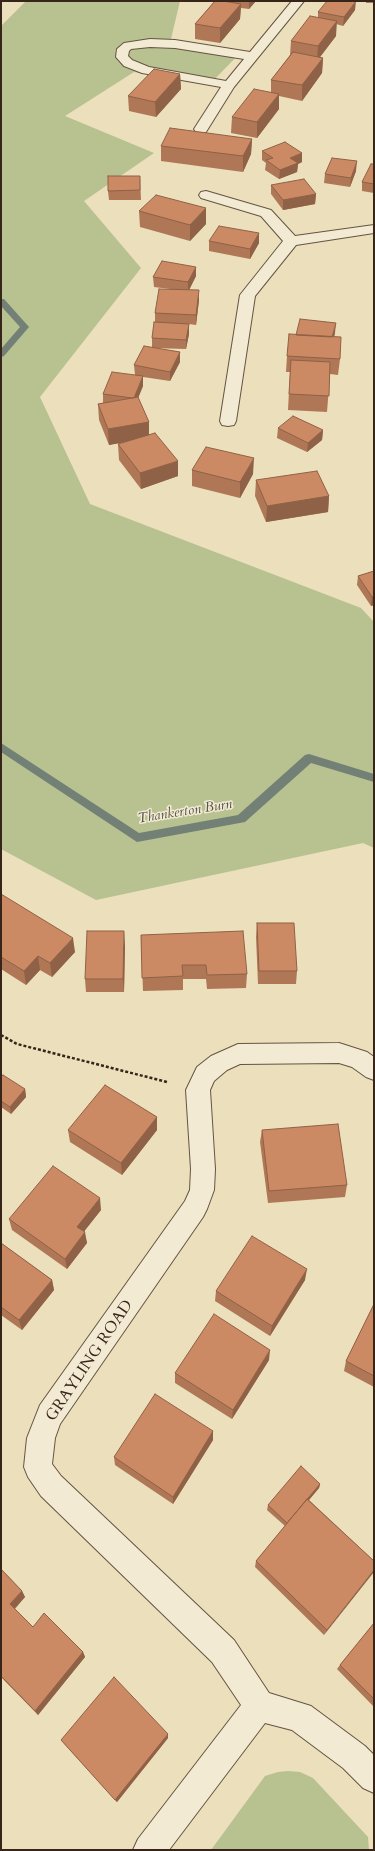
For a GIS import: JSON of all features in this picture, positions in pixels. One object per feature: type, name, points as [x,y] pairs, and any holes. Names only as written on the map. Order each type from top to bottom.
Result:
[{"type":"street","points":[[201,129],[229,85],[298,1]]},
{"type":"street","points":[[229,85],[146,70],[128,63],[122,57],[123,49],[128,46],[156,43],[175,44],[252,56]]},
{"type":"street","points":[[206,195],[266,213],[291,241]]},
{"type":"street","points":[[228,421],[248,295],[291,241],[374,229]]},
{"type":"street","points":[[198,1090],[205,1074],[219,1063],[238,1054],[339,1053],[359,1059],[374,1070]]},
{"type":"street","name":"GRAYLING ROAD","points":[[198,1090],[203,1169],[202,1190],[196,1202],[50,1415],[41,1438],[38,1467],[50,1486],[223,1651],[258,1706]]},
{"type":"street","points":[[149,1850],[258,1706],[300,1717],[354,1757],[374,1777]]},
{"type":"path","points":[[1,1035],[17,1044],[198,1090]]},
{"type":"green space","points":[[26,1],[180,1],[171,39],[242,51],[209,85],[134,72],[65,116],[154,153],[84,201],[141,268],[40,397],[90,504],[361,608],[374,622],[374,848],[363,843],[96,900],[1,849],[1,26]]},
{"type":"green space","points":[[288,1771],[300,1772],[313,1778],[368,1837],[369,1850],[211,1850],[265,1776]]},
{"type":"building","points":[[215,1],[241,4],[220,28],[195,24]]},
{"type":"building","points":[[327,1],[356,1],[344,17],[318,12]]},
{"type":"building","points":[[310,16],[337,21],[318,46],[291,41]]},
{"type":"building","points":[[293,52],[323,58],[302,85],[271,80]]},
{"type":"building","points":[[154,69],[180,74],[155,102],[128,96]]},
{"type":"building","points":[[254,89],[279,94],[257,122],[232,117]]},
{"type":"building","points":[[170,128],[252,139],[243,156],[161,146]]},
{"type":"building","points":[[285,142],[302,153],[290,158],[298,163],[280,170],[266,160],[273,158],[262,151]]},
{"type":"building","points":[[332,158],[357,161],[351,178],[325,174]]},
{"type":"building","points":[[371,164],[374,164],[374,184],[362,182]]},
{"type":"building","points":[[108,176],[140,176],[140,190],[108,191]]},
{"type":"building","points":[[304,179],[316,194],[283,200],[271,185]]},
{"type":"building","points":[[156,195],[206,208],[190,225],[139,211]]},
{"type":"building","points":[[219,226],[259,233],[250,249],[209,241]]},
{"type":"building","points":[[162,261],[196,267],[188,282],[153,277]]},
{"type":"building","points":[[159,289],[199,290],[196,315],[155,313]]},
{"type":"building","points":[[300,319],[336,323],[332,337],[296,335]]},
{"type":"building","points":[[154,322],[189,324],[186,340],[152,338]]},
{"type":"building","points":[[289,334],[341,337],[340,359],[287,356]]},
{"type":"building","points":[[144,346],[180,352],[170,372],[134,365]]},
{"type":"building","points":[[291,360],[330,362],[329,396],[289,394]]},
{"type":"building","points":[[112,372],[143,376],[134,398],[103,394]]},
{"type":"building","points":[[138,397],[149,422],[108,429],[98,404]]},
{"type":"building","points":[[293,416],[323,430],[308,443],[278,428]]},
{"type":"building","points":[[155,433],[178,461],[140,473],[118,444]]},
{"type":"building","points":[[206,447],[254,458],[240,482],[192,470]]},
{"type":"building","points":[[317,471],[329,496],[267,506],[256,480]]},
{"type":"building","points":[[374,571],[374,596],[372,597],[358,576]]},
{"type":"building","points":[[1,894],[73,938],[50,963],[38,956],[24,971],[1,957]]},
{"type":"building","points":[[257,923],[294,923],[297,971],[259,971]]},
{"type":"building","points":[[87,931],[124,931],[123,979],[85,979]]},
{"type":"building","points":[[243,931],[247,974],[207,975],[206,965],[182,965],[183,976],[142,978],[141,935]]},
{"type":"building","points":[[3,1075],[25,1089],[10,1107],[1,1101],[1,1077]]},
{"type":"building","points":[[105,1085],[157,1117],[121,1163],[68,1130]]},
{"type":"building","points":[[338,1124],[347,1185],[269,1191],[262,1130]]},
{"type":"building","points":[[53,1166],[100,1198],[77,1227],[85,1232],[65,1259],[9,1219]]},
{"type":"building","points":[[252,1236],[307,1269],[272,1326],[216,1291]]},
{"type":"building","points":[[1,1243],[52,1280],[19,1320],[1,1307]]},
{"type":"building","points":[[374,1304],[374,1376],[346,1361]]},
{"type":"building","points":[[214,1314],[270,1350],[233,1410],[175,1373]]},
{"type":"building","points":[[155,1394],[213,1431],[173,1497],[114,1457]]},
{"type":"building","points":[[301,1466],[320,1484],[287,1523],[268,1505]]},
{"type":"building","points":[[307,1499],[374,1561],[374,1570],[327,1630],[256,1561]]},
{"type":"building","points":[[1,1569],[22,1591],[10,1604],[33,1627],[44,1613],[83,1652],[35,1711],[1,1676]]},
{"type":"building","points":[[374,1623],[374,1699],[340,1665]]},
{"type":"building","points":[[114,1677],[168,1734],[115,1800],[61,1740]]},
{"type":"waterway","name":"Thankerton Burn","points":[[1,301],[25,327],[1,354]]},
{"type":"waterway","name":"Thankerton Burn","points":[[1,747],[137,838],[241,819],[309,758],[374,778]]}]
